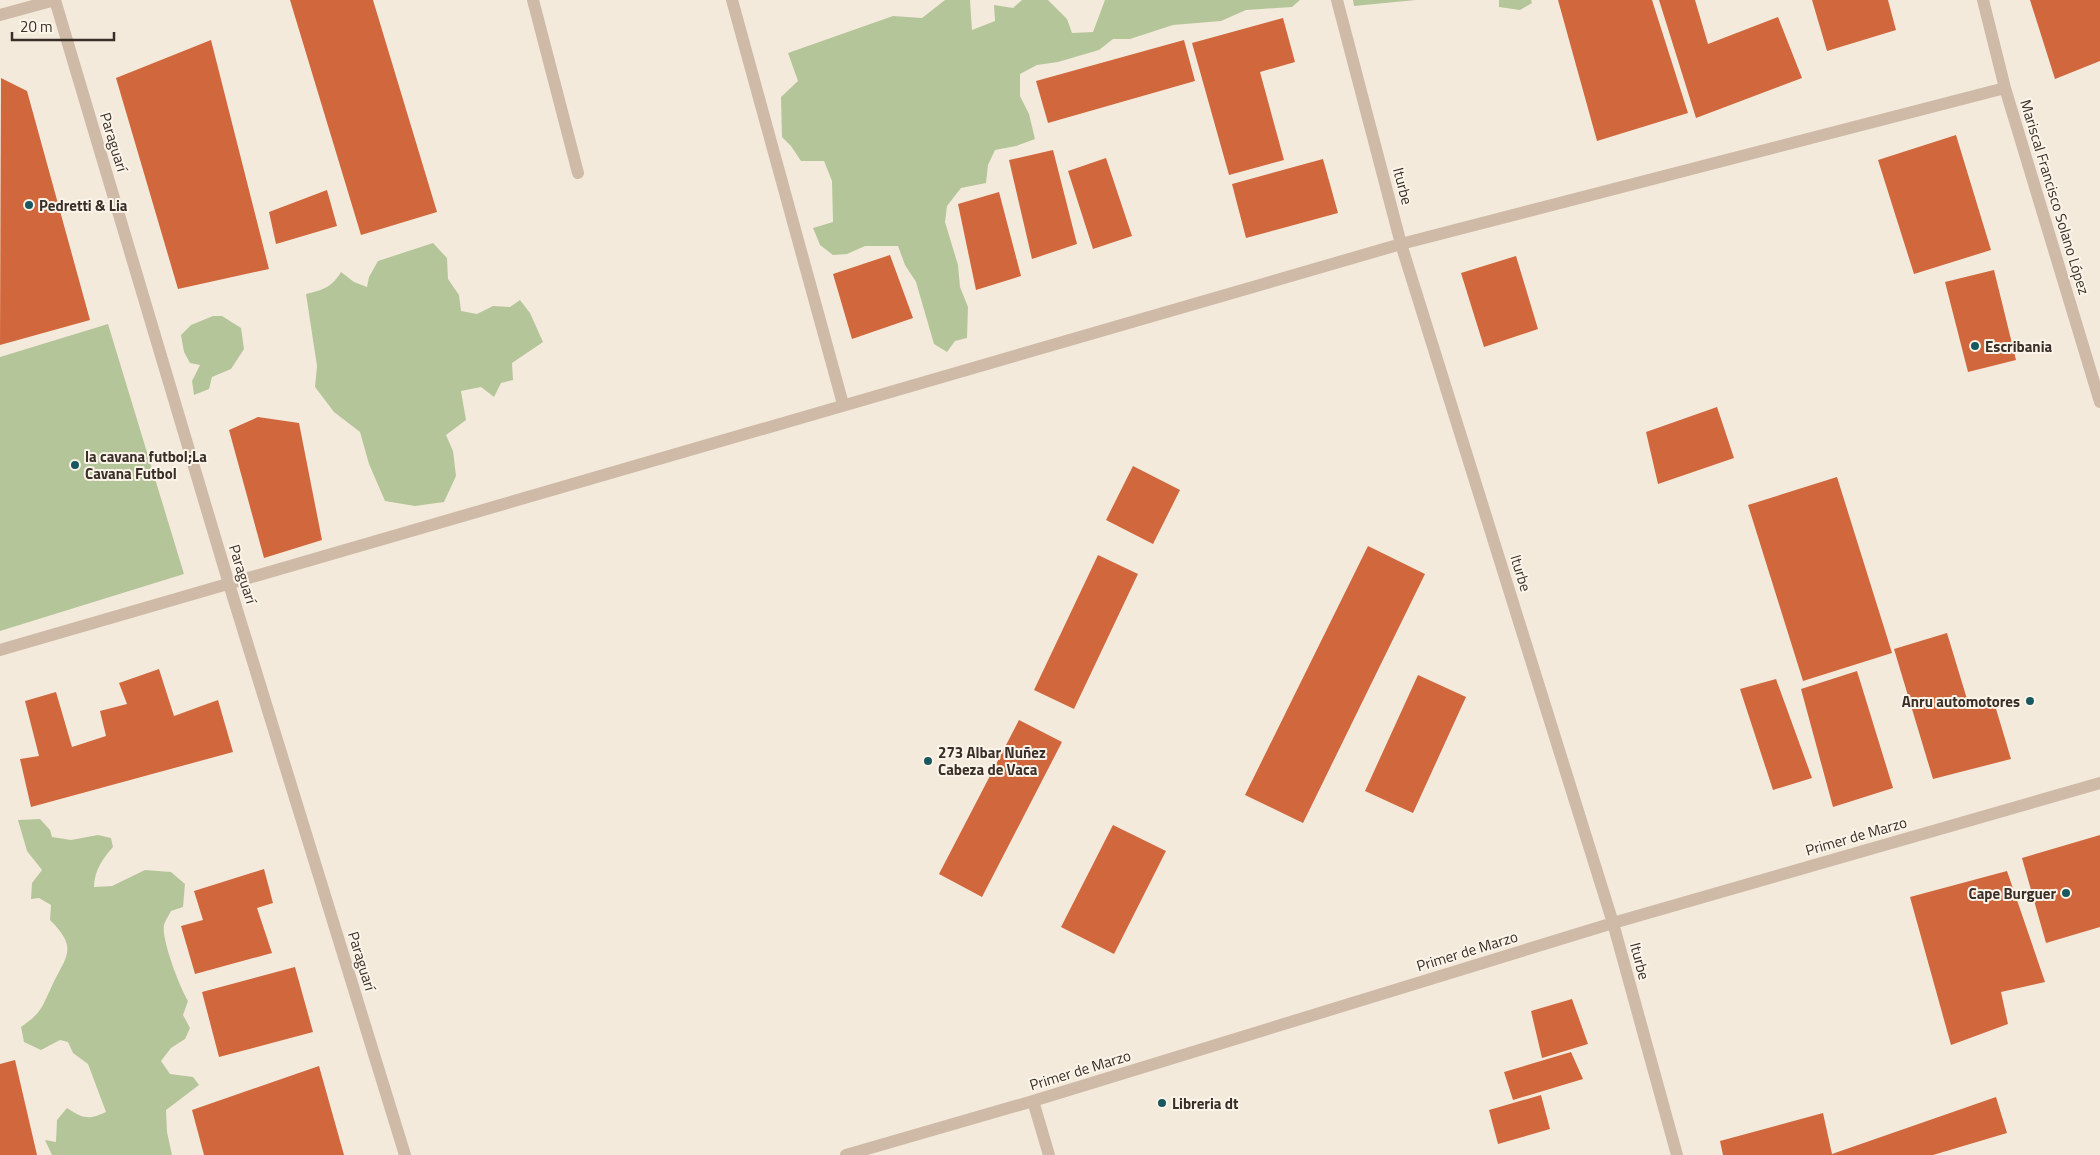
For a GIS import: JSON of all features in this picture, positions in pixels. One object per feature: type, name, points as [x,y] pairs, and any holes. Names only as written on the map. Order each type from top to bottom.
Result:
[{"type":"street","points":[[0,16],[55,0]]},
{"type":"street","name":"Paraguarí","points":[[55,0],[229,584],[404,1155]]},
{"type":"street","points":[[533,0],[578,173]]},
{"type":"street","points":[[732,0],[844,404]]},
{"type":"street","name":"Iturbe","points":[[1337,0],[1401,244],[1613,923],[1677,1155]]},
{"type":"street","name":"Mariscal Francisco Solano López","points":[[1984,0],[2005,88],[2100,402]]},
{"type":"street","points":[[0,650],[1401,244],[2005,88]]},
{"type":"street","name":"Primer de Marzo","points":[[846,1155],[1033,1101],[1613,923],[2100,784]]},
{"type":"street","points":[[1033,1101],[1049,1155]]},
{"type":"green space","points":[[945,0],[970,0],[972,30],[995,21],[994,5],[1013,8],[1022,0],[1048,0],[1067,19],[1072,33],[1093,32],[1105,0],[1300,0],[1292,7],[1246,10],[1221,21],[1173,25],[1130,39],[1113,39],[1099,50],[1058,62],[1037,65],[1020,74],[1020,96],[1029,114],[1035,139],[1016,146],[995,150],[988,165],[986,183],[961,188],[947,206],[945,222],[958,265],[960,287],[968,307],[967,338],[955,341],[947,352],[934,344],[916,282],[905,265],[898,246],[865,246],[847,254],[833,255],[820,245],[813,228],[833,222],[832,181],[824,161],[801,161],[782,137],[781,97],[798,81],[788,53],[893,16],[922,18]]},
{"type":"green space","points":[[1353,0],[1416,0],[1354,6]]},
{"type":"green space","points":[[1499,0],[1531,0],[1532,3],[1520,10],[1499,7]]},
{"type":"green space","points":[[433,243],[447,258],[448,279],[459,295],[461,311],[477,314],[493,306],[510,307],[520,300],[530,313],[543,342],[512,363],[513,380],[501,383],[494,397],[481,387],[461,391],[466,420],[446,435],[453,451],[456,476],[444,502],[415,506],[385,501],[369,464],[360,432],[334,412],[315,387],[317,366],[306,294],[327,287],[341,272],[354,282],[367,287],[369,277],[378,261]]},
{"type":"green space","points":[[213,316],[222,316],[241,328],[244,349],[231,369],[212,377],[209,389],[194,395],[192,381],[200,365],[190,363],[184,352],[181,335],[191,325]]},
{"type":"green space","name":"la cavana futbol;La Cavana Futbol","points":[[108,324],[184,574],[0,631],[0,357]]},
{"type":"green space","points":[[40,819],[50,830],[52,837],[71,840],[98,835],[111,838],[113,847],[100,865],[94,881],[94,887],[112,886],[145,870],[171,872],[185,884],[183,907],[171,911],[164,925],[164,932],[165,941],[180,986],[188,1001],[183,1015],[190,1028],[185,1039],[171,1048],[161,1061],[170,1074],[193,1077],[199,1085],[166,1110],[167,1132],[172,1155],[52,1155],[45,1140],[56,1142],[57,1120],[67,1108],[86,1117],[106,1112],[88,1064],[73,1053],[68,1042],[60,1040],[41,1050],[24,1042],[21,1027],[40,1010],[67,953],[65,939],[50,920],[51,905],[39,898],[31,899],[32,883],[42,870],[27,851],[18,820]]},
{"type":"building","points":[[290,0],[373,0],[437,212],[361,235]]},
{"type":"building","points":[[1558,0],[1652,0],[1688,113],[1597,141]]},
{"type":"building","points":[[1659,0],[1695,0],[1708,44],[1778,17],[1802,78],[1696,118]]},
{"type":"building","points":[[1812,0],[1888,0],[1896,30],[1827,51]]},
{"type":"building","points":[[2030,0],[2100,0],[2100,61],[2055,79]]},
{"type":"building","points":[[1283,18],[1295,62],[1260,72],[1284,160],[1229,175],[1192,43]]},
{"type":"building","points":[[211,40],[269,269],[178,289],[116,78]]},
{"type":"building","points":[[1184,40],[1195,81],[1048,123],[1036,81]]},
{"type":"building","name":"Pedretti & Lia","points":[[1,78],[27,91],[90,320],[0,345]]},
{"type":"building","points":[[1956,135],[1991,250],[1914,274],[1878,160]]},
{"type":"building","points":[[1053,150],[1077,244],[1032,259],[1009,160]]},
{"type":"building","points":[[1106,158],[1132,236],[1093,249],[1068,171]]},
{"type":"building","points":[[1323,159],[1338,213],[1246,238],[1232,184]]},
{"type":"building","points":[[327,190],[337,226],[276,244],[269,212]]},
{"type":"building","points":[[999,192],[1021,276],[976,290],[958,204]]},
{"type":"building","points":[[890,255],[913,318],[852,339],[833,274]]},
{"type":"building","points":[[1516,256],[1538,329],[1484,347],[1461,273]]},
{"type":"building","points":[[1994,270],[2016,360],[1968,372],[1945,282]]},
{"type":"building","points":[[1717,407],[1734,458],[1658,484],[1646,432]]},
{"type":"building","points":[[258,417],[299,423],[322,540],[264,558],[229,430]]},
{"type":"building","points":[[1133,466],[1180,490],[1153,544],[1106,520]]},
{"type":"building","points":[[1837,477],[1892,653],[1803,681],[1748,505]]},
{"type":"building","points":[[1368,546],[1425,574],[1303,823],[1245,795]]},
{"type":"building","points":[[1098,555],[1138,574],[1074,709],[1034,690]]},
{"type":"building","points":[[1947,633],[1970,709],[1994,702],[2011,759],[1933,779],[1894,649]]},
{"type":"building","points":[[159,669],[174,716],[218,700],[233,752],[31,807],[20,759],[39,756],[25,701],[56,692],[72,747],[106,736],[100,711],[127,704],[119,683]]},
{"type":"building","points":[[1857,671],[1893,788],[1833,807],[1801,689]]},
{"type":"building","points":[[1418,675],[1466,697],[1413,813],[1365,791]]},
{"type":"building","points":[[1776,679],[1812,778],[1773,790],[1740,689]]},
{"type":"building","points":[[1019,720],[1062,742],[982,897],[939,874]]},
{"type":"building","points":[[1113,825],[1166,851],[1114,954],[1061,927]]},
{"type":"building","name":"Cape Burguer","points":[[2100,835],[2100,927],[2046,943],[2022,858]]},
{"type":"building","points":[[264,869],[273,903],[257,908],[272,953],[195,974],[181,926],[203,920],[194,891]]},
{"type":"building","points":[[2007,871],[2045,982],[2001,992],[2008,1024],[1951,1045],[1910,897]]},
{"type":"building","points":[[295,967],[313,1032],[219,1057],[202,992]]},
{"type":"building","points":[[1572,999],[1588,1044],[1542,1058],[1531,1011]]},
{"type":"building","points":[[1571,1052],[1583,1079],[1513,1100],[1504,1072]]},
{"type":"building","points":[[15,1060],[37,1155],[0,1155],[0,1064]]},
{"type":"building","points":[[319,1066],[344,1155],[204,1155],[192,1110]]},
{"type":"building","points":[[1541,1095],[1550,1129],[1498,1144],[1489,1110]]},
{"type":"building","points":[[1996,1097],[2007,1133],[1933,1155],[1723,1155],[1720,1141],[1823,1113],[1832,1154]]},
{"type":"place","name":"Pedretti & Lia","points":[[29,205]]},
{"type":"place","name":"Escribania","points":[[1975,346]]},
{"type":"place","name":"la cavana futbol;La Cavana Futbol","points":[[75,465]]},
{"type":"place","name":"Anru automotores","points":[[2030,701]]},
{"type":"place","name":"273 Albar Nuñez Cabeza de Vaca","points":[[928,761]]},
{"type":"place","name":"Cape Burguer","points":[[2066,893]]},
{"type":"place","name":"Libreria dt","points":[[1162,1103]]}]
